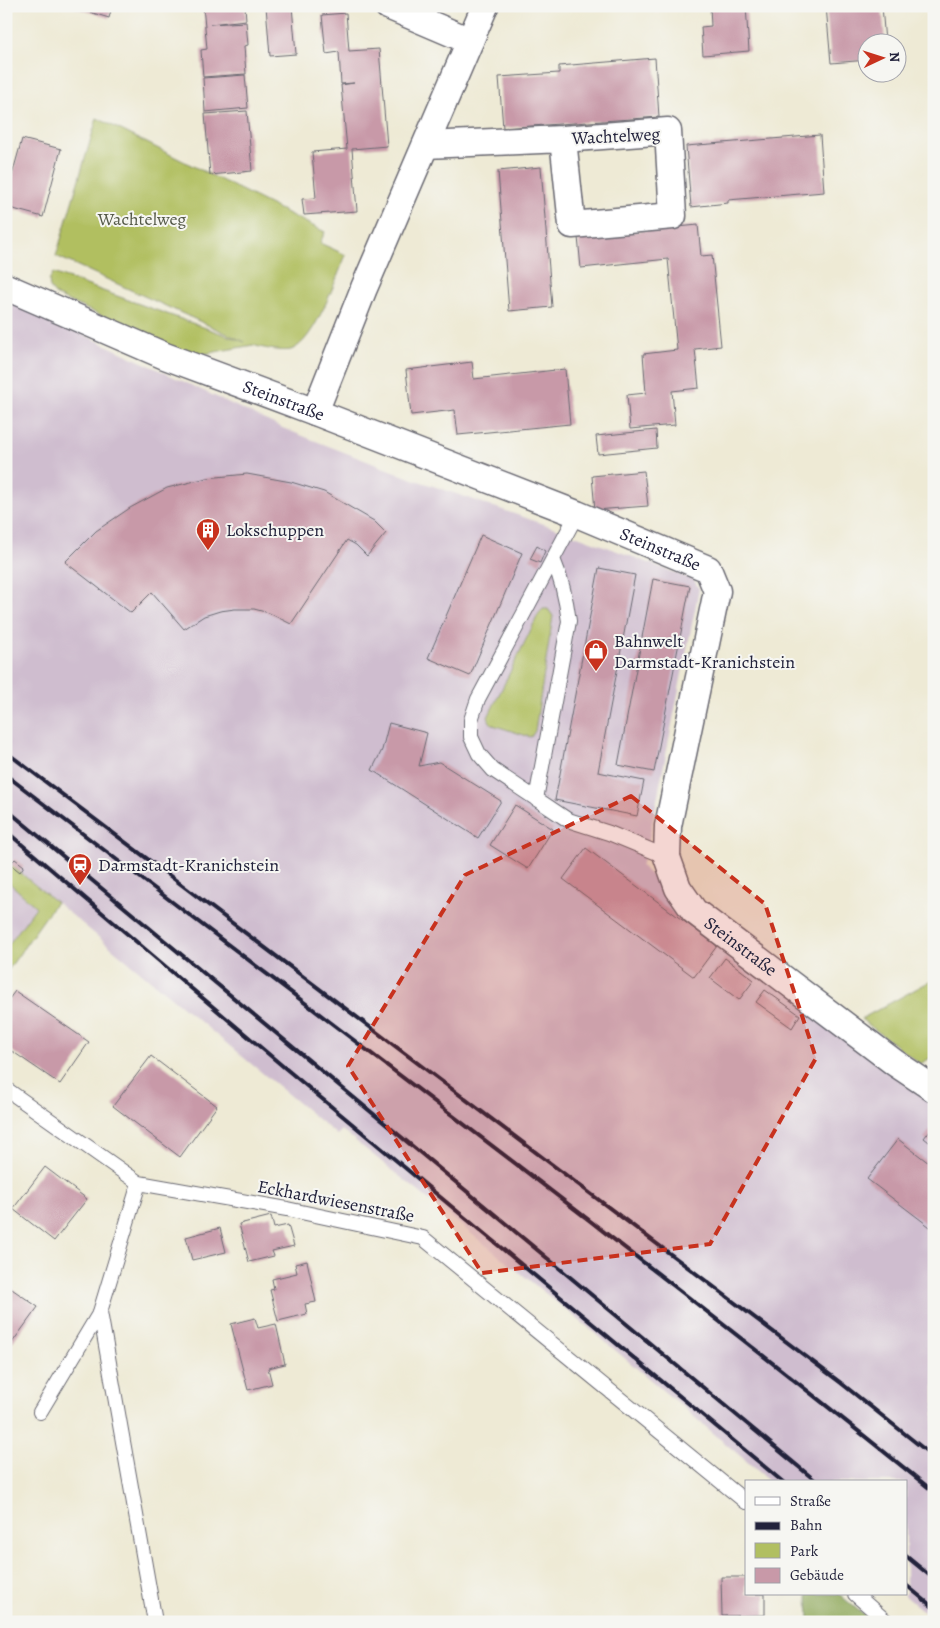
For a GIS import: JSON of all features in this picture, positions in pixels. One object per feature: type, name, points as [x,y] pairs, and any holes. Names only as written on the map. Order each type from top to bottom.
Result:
[{"type":"street","points":[[388,6],[470,41]]},
{"type":"street","points":[[315,412],[364,288],[485,6]]},
{"type":"street","name":"Wachtelweg","points":[[426,145],[563,139],[668,131],[673,216],[572,225],[563,139]]},
{"type":"street","name":"Steinstraße","points":[[6,287],[165,356],[577,514],[708,569],[717,591],[668,826],[668,857],[678,888],[694,911],[888,1057],[934,1089]]},
{"type":"lane","points":[[577,514],[478,700],[472,720],[471,737],[479,754],[493,770],[568,820],[609,833],[668,857]]},
{"type":"lane","points":[[536,799],[568,620],[564,589],[553,559]]},
{"type":"lane","name":"Eckhardwiesenstraße","points":[[6,1089],[139,1183],[287,1209],[424,1238],[745,1501]]},
{"type":"lane","points":[[40,1412],[100,1312],[139,1183]]},
{"type":"lane","points":[[100,1312],[155,1622]]},
{"type":"lane","points":[[857,1596],[887,1622]]},
{"type":"highlighted area","points":[[631,796],[765,904],[816,1058],[710,1244],[482,1273],[348,1066],[465,875]]},
{"type":"shaded area","points":[[6,298],[280,427],[410,478],[567,532],[694,580],[699,589],[648,844],[641,866],[687,908],[934,1094],[934,1620],[905,1596],[908,1596],[908,1480],[769,1480],[595,1333],[342,1130],[337,1135],[20,872],[24,866],[15,859],[10,864],[6,861]]},
{"type":"shaded area","points":[[6,880],[36,907],[6,948]]},
{"type":"green space","name":"Wachtelweg","points":[[97,118],[325,232],[320,243],[346,255],[324,308],[300,345],[287,350],[253,345],[193,356],[57,296],[50,288],[49,280],[53,273],[245,342],[56,256]]},
{"type":"green space","points":[[543,609],[548,609],[553,616],[535,731],[531,737],[493,725],[488,717],[539,613]]},
{"type":"green space","points":[[6,861],[56,902],[6,973],[6,948],[36,907],[6,880]]},
{"type":"green space","points":[[934,979],[934,1056],[920,1064],[861,1019]]},
{"type":"green space","points":[[808,1596],[841,1596],[872,1622],[809,1622]]},
{"type":"building","points":[[70,6],[112,6],[109,18]]},
{"type":"building","points":[[203,6],[245,6],[246,20],[210,24],[246,22],[248,45],[244,46],[246,74],[203,77],[201,50],[207,49]]},
{"type":"building","points":[[266,6],[292,6],[296,54],[270,56]]},
{"type":"building","points":[[710,6],[746,6],[749,51],[703,55],[701,27],[711,26]]},
{"type":"building","points":[[826,6],[882,6],[884,32],[858,32],[858,61],[831,63]]},
{"type":"building","points":[[346,13],[349,51],[379,49],[387,146],[352,149],[357,211],[304,215],[302,199],[316,198],[312,152],[347,149],[341,85],[354,83],[341,84],[339,52],[326,54],[322,15]]},
{"type":"building","points":[[655,58],[659,117],[503,128],[499,77],[559,73],[559,66]]},
{"type":"building","points":[[245,75],[248,108],[205,112],[203,78]]},
{"type":"building","points":[[247,111],[252,171],[210,175],[205,114]]},
{"type":"building","points":[[820,135],[824,192],[728,200],[728,203],[691,207],[686,146]]},
{"type":"building","points":[[22,139],[61,149],[43,217],[6,207],[6,197]]},
{"type":"building","points":[[541,167],[552,307],[509,311],[498,171]]},
{"type":"building","points":[[698,225],[701,256],[712,255],[721,346],[695,349],[699,388],[672,391],[675,425],[630,429],[627,395],[646,393],[643,354],[677,350],[668,259],[581,268],[578,237]]},
{"type":"building","points":[[472,362],[474,379],[565,369],[570,424],[458,435],[455,410],[411,415],[406,370]]},
{"type":"building","points":[[656,430],[657,448],[598,454],[596,436]]},
{"type":"building","points":[[644,471],[648,506],[595,510],[592,476]]},
{"type":"building","name":"Lokschuppen","points":[[247,474],[291,482],[324,492],[374,521],[386,533],[367,556],[356,545],[347,540],[291,624],[269,613],[254,609],[235,609],[204,616],[184,629],[152,592],[131,613],[65,562],[96,531],[130,508],[167,488],[207,478]]},
{"type":"building","points":[[481,535],[522,553],[470,676],[428,658]]},
{"type":"building","points":[[537,546],[545,551],[540,563],[530,559]]},
{"type":"building","points":[[599,568],[635,575],[598,772],[644,781],[637,816],[555,800]]},
{"type":"building","points":[[653,579],[690,586],[654,772],[618,765]]},
{"type":"building","points":[[389,723],[427,733],[419,766],[439,762],[501,801],[478,838],[372,770],[382,750]]},
{"type":"building","points":[[515,805],[553,829],[528,869],[490,845]]},
{"type":"building","points":[[586,848],[717,946],[694,977],[563,879]]},
{"type":"building","points":[[15,859],[24,866],[20,872],[10,864]]},
{"type":"building","points":[[725,958],[754,980],[739,1000],[710,978]]},
{"type":"building","points":[[765,990],[800,1015],[792,1028],[756,1002]]},
{"type":"building","points":[[15,991],[89,1042],[60,1084],[6,1047],[6,1003]]},
{"type":"building","points":[[151,1056],[217,1106],[180,1157],[113,1106]]},
{"type":"building","points":[[934,1125],[934,1146],[924,1138]]},
{"type":"building","points":[[898,1139],[934,1167],[934,1230],[867,1179]]},
{"type":"building","points":[[45,1167],[87,1199],[54,1241],[13,1209]]},
{"type":"building","points":[[271,1216],[274,1228],[288,1225],[294,1246],[272,1251],[274,1256],[249,1262],[239,1224]]},
{"type":"building","points":[[220,1228],[226,1252],[192,1260],[186,1237]]},
{"type":"building","points":[[307,1261],[316,1302],[305,1304],[307,1314],[278,1321],[270,1290],[274,1289],[272,1279],[297,1273],[295,1264]]},
{"type":"building","points":[[6,1285],[38,1307],[6,1351]]},
{"type":"building","points":[[255,1318],[258,1328],[276,1324],[285,1364],[268,1368],[272,1384],[248,1390],[231,1324]]},
{"type":"building","points":[[721,1577],[745,1577],[745,1596],[765,1596],[765,1615],[722,1616]]},
{"type":"railway","points":[[6,752],[841,1383],[934,1457]]},
{"type":"railway","points":[[6,775],[589,1220],[820,1400],[934,1492]]},
{"type":"railway","points":[[6,809],[815,1480]]},
{"type":"railway","points":[[6,831],[285,1068],[781,1480]]},
{"type":"railway","points":[[908,1558],[934,1579]]},
{"type":"railway","points":[[908,1587],[934,1608]]},
{"type":"place","name":"Lokschuppen","points":[[208,551]]},
{"type":"place","name":"Bahnwelt Darmstadt-Kranichstein","points":[[596,672]]},
{"type":"place","name":"Darmstadt-Kranichstein","points":[[80,886]]}]
